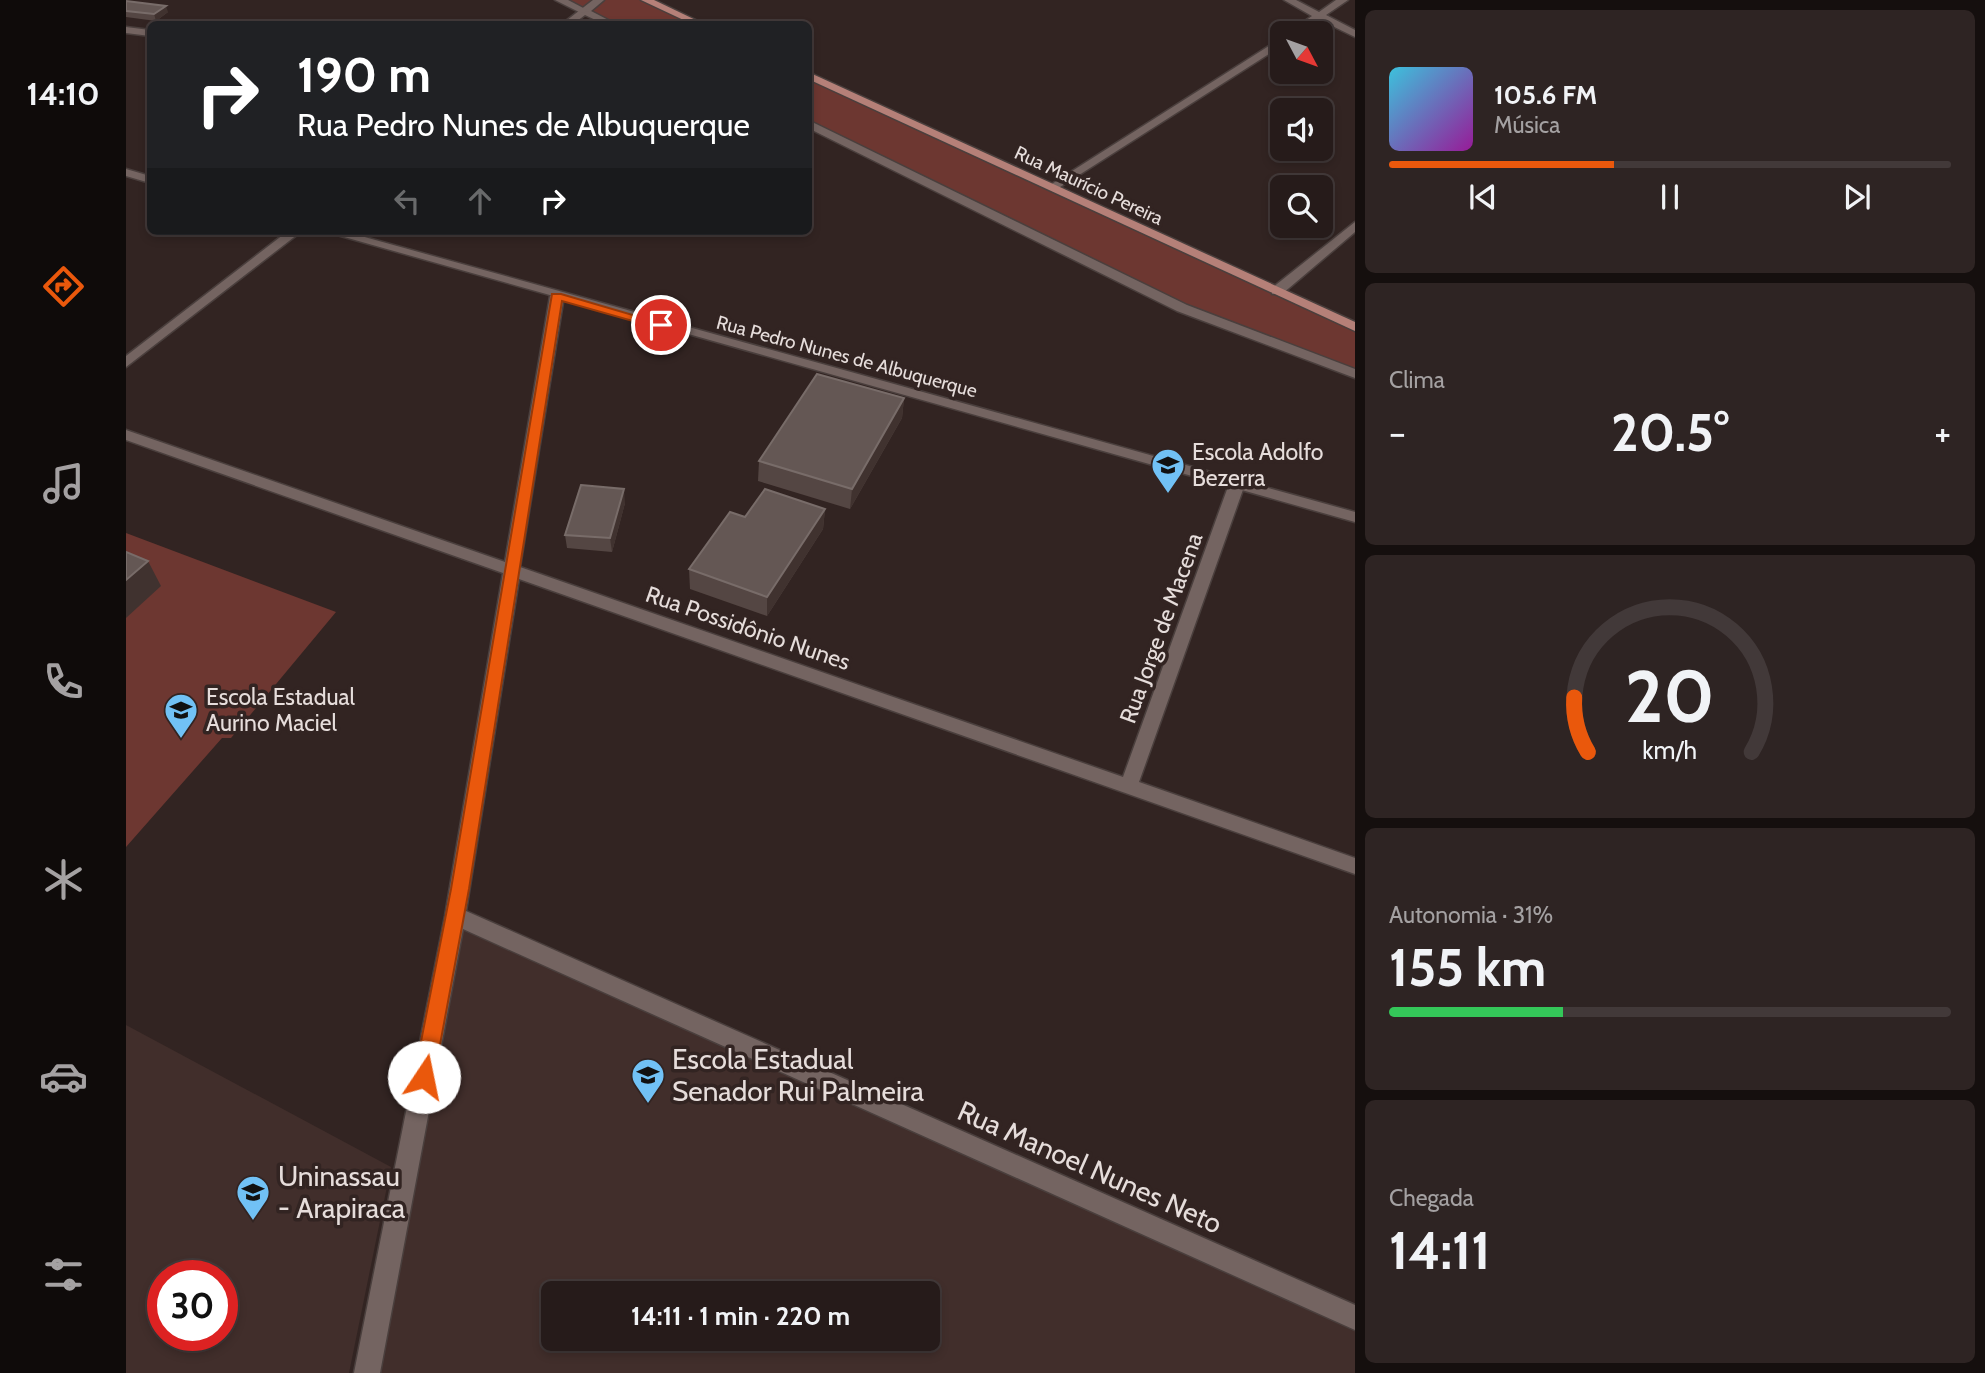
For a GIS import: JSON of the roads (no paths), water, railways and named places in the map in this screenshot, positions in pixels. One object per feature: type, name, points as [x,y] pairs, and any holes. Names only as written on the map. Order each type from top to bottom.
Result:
[{"type":"main road","points":[[646,0],[692,21]]},
{"type":"main road","name":"Rua Maurício Pereira","points":[[812,77],[1355,327]]},
{"type":"street","points":[[560,0],[605,21]]},
{"type":"street","points":[[571,21],[599,0]]},
{"type":"street","points":[[1289,0],[1355,34]]},
{"type":"street","points":[[1312,21],[1343,0]]},
{"type":"street","points":[[126,30],[147,33]]},
{"type":"street","points":[[1053,187],[1270,48]]},
{"type":"street","points":[[812,125],[1182,308],[1355,374]]},
{"type":"street","points":[[126,172],[147,179]]},
{"type":"street","points":[[1277,291],[1355,226]]},
{"type":"street","points":[[126,363],[291,235]]},
{"type":"street","name":"Rua Pedro Nunes de Albuquerque","points":[[343,235],[1355,517]]},
{"type":"street","points":[[367,1373],[455,916],[557,296]]},
{"type":"street","name":"Rua Possidônio Nunes","points":[[126,435],[1355,866]]},
{"type":"street","name":"Rua Jorge de Macena","points":[[1128,788],[1237,484]]},
{"type":"street","name":"Rua Manoel Nunes Neto","points":[[455,916],[1355,1318]]},
{"type":"place","name":"Escola Adolfo Bezerra","points":[[1168,495]]},
{"type":"place","name":"Escola Estadual Aurino Maciel","points":[[181,740]]},
{"type":"place","name":"Escola Estadual Senador Rui Palmeira","points":[[648,1105]]},
{"type":"place","name":"Uninassau - Arapiraca","points":[[253,1222]]}]
